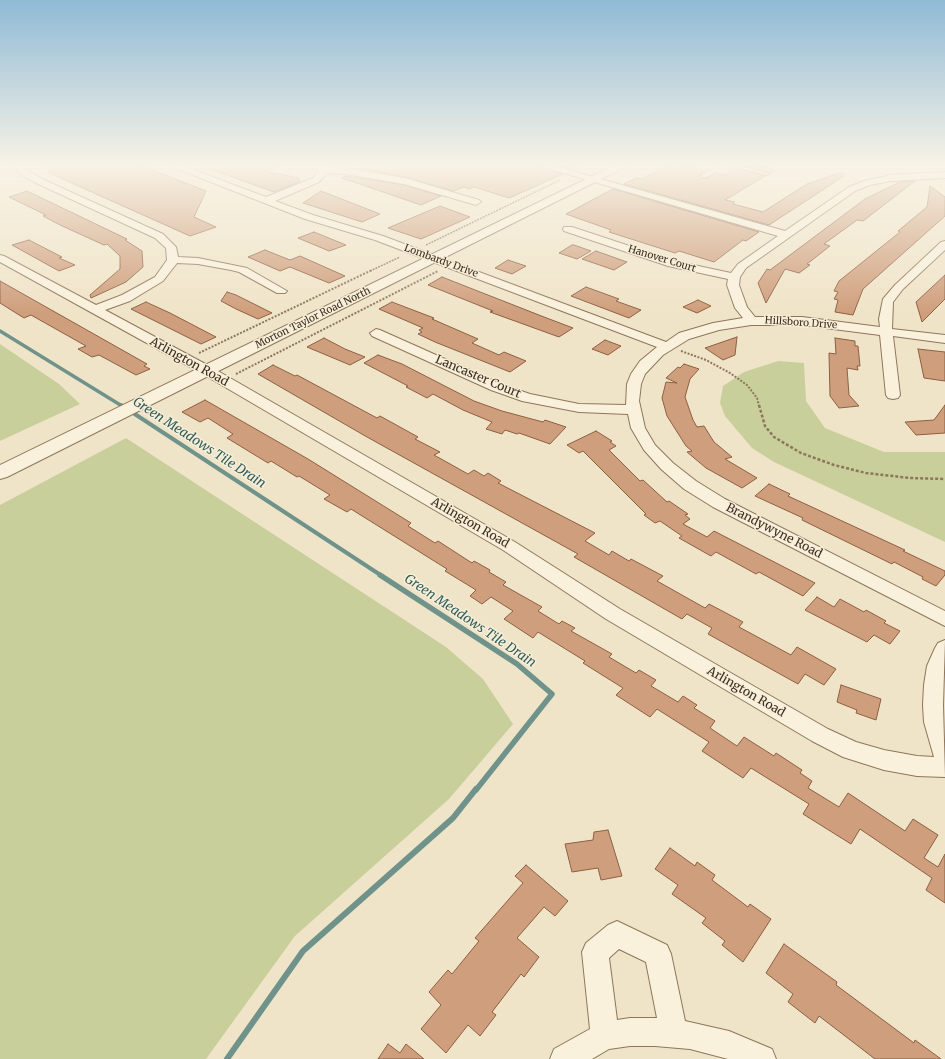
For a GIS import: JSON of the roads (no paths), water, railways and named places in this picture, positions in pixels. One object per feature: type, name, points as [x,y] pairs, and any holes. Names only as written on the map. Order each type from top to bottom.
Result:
[{"type":"street","points":[[94,310],[126,298],[150,285],[166,272],[173,260],[171,247],[160,236],[110,213]]},
{"type":"street","name":"Lombardy Drive","points":[[299,213],[379,238],[666,346]]},
{"type":"street","name":"Morton Taylor Road North","points":[[0,474],[206,370],[524,213]]},
{"type":"street","points":[[711,213],[787,235]]},
{"type":"street","points":[[751,321],[735,296],[733,285],[734,277],[742,266],[817,213]]},
{"type":"street","name":"Hanover Court","points":[[568,229],[672,264],[734,277]]},
{"type":"street","points":[[893,395],[885,310],[891,295],[945,244]]},
{"type":"street","name":"Arlington Road","points":[[0,258],[206,370],[509,546],[614,614],[820,735],[851,750],[884,760],[917,766],[945,767]]},
{"type":"street","points":[[173,260],[205,262],[231,266],[243,270],[282,291]]},
{"type":"street","name":"Hillsboro Drive","points":[[632,410],[632,392],[638,374],[651,358],[666,346],[684,336],[706,329],[751,321],[802,321],[945,339]]},
{"type":"street","name":"Lancaster Court","points":[[376,333],[496,387],[527,398],[579,408],[632,410]]},
{"type":"street","name":"Brandywyne Road","points":[[632,410],[638,428],[649,447],[667,466],[690,485],[719,503],[945,619]]},
{"type":"street","points":[[945,648],[937,666],[933,705],[935,722],[945,756]]},
{"type":"street","points":[[605,1036],[595,952],[617,934],[658,954],[674,1034]]},
{"type":"street","points":[[564,1059],[605,1036],[630,1032],[690,1035],[729,1045],[762,1059]]},
{"type":"waterway","name":"Green Meadows Tile Drain","points":[[0,331],[122,406]]},
{"type":"waterway","name":"Green Meadows Tile Drain","points":[[121,405],[382,576]]},
{"type":"waterway","name":"Green Meadows Tile Drain","points":[[380,575],[517,664],[552,694],[476,790]]},
{"type":"waterway","name":"Green Meadows Tile Drain","points":[[227,1059],[303,951],[453,818],[476,789]]}]
